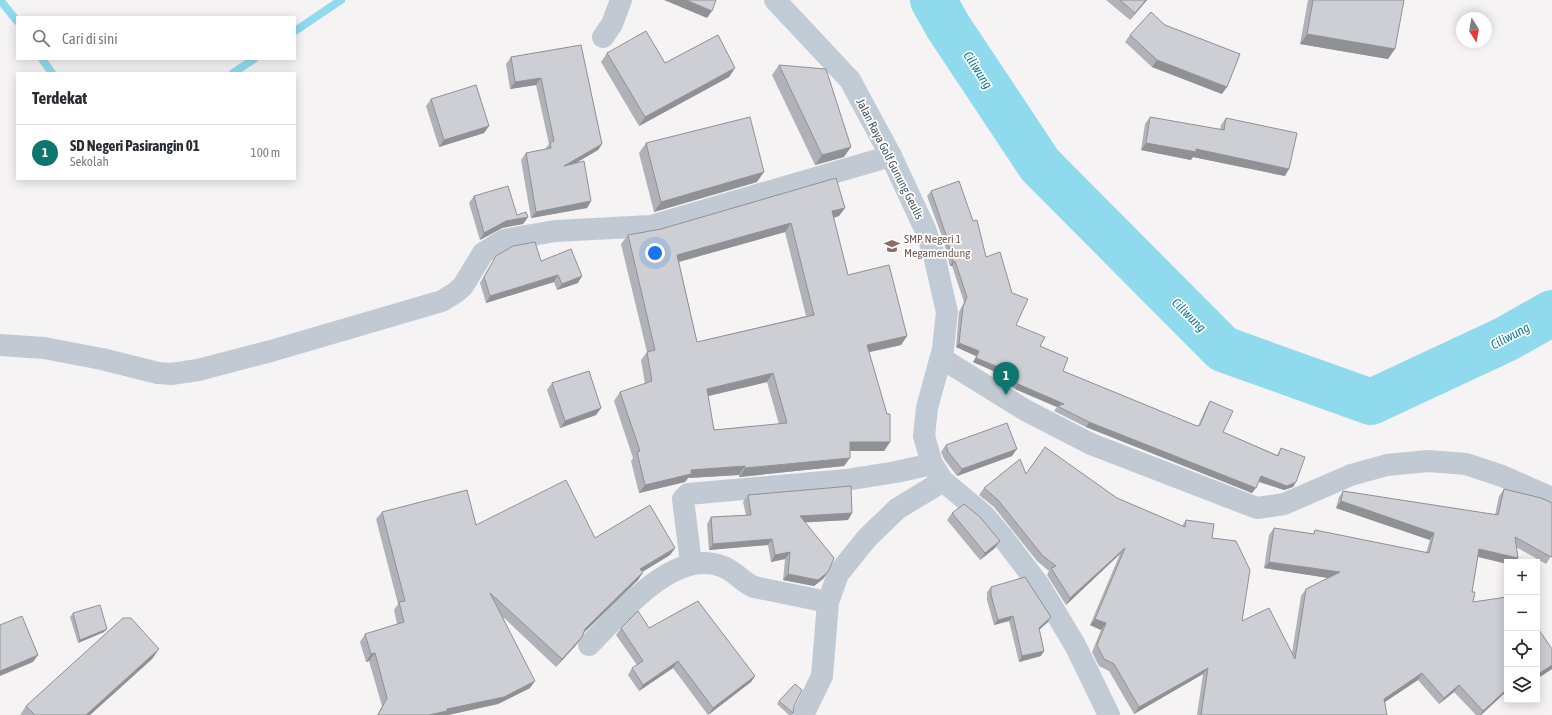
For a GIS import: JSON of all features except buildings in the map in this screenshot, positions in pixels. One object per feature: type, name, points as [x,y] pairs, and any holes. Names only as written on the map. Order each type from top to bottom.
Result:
[{"type":"main road","name":"Jalan Raya Golf Gunung Geulis","points":[[775,0],[850,80],[891,156],[925,229],[934,255],[947,312],[947,328],[941,358],[927,408],[924,436],[937,473]]},
{"type":"main road","points":[[937,473],[984,515],[1039,585],[1076,645],[1109,715]]},
{"type":"street","points":[[603,37],[612,24],[621,0]]},
{"type":"street","points":[[0,344],[44,348],[102,359],[158,373],[170,374],[198,370],[271,351],[442,301],[463,286],[483,254],[504,240],[555,230],[651,226],[891,156]]},
{"type":"street","points":[[941,358],[1025,410],[1091,444],[1257,508],[1284,504],[1351,474],[1387,465],[1428,461],[1466,464],[1502,476],[1552,498]]},
{"type":"street","points":[[691,563],[683,499],[688,494],[846,480],[896,472],[937,473]]},
{"type":"street","points":[[803,715],[822,676],[825,624],[828,602],[838,574],[867,538],[937,473]]},
{"type":"street","points":[[589,645],[644,590],[658,579],[691,563],[720,565],[731,570],[754,588],[828,602]]},
{"type":"waterway","points":[[0,0],[16,20]]},
{"type":"waterway","points":[[296,30],[341,0]]},
{"type":"waterway","name":"Ciliwung","points":[[933,0],[949,28],[1040,165],[1223,349],[1371,402],[1506,339],[1552,313]]},
{"type":"waterway","points":[[43,60],[51,72]]},
{"type":"waterway","points":[[234,72],[252,60]]},
{"type":"place","name":"SMP Negeri 1 Megamendung","points":[[892,246]]},
{"type":"place","name":"SD Negeri Pasirangin 01","points":[[1006,395]]}]
